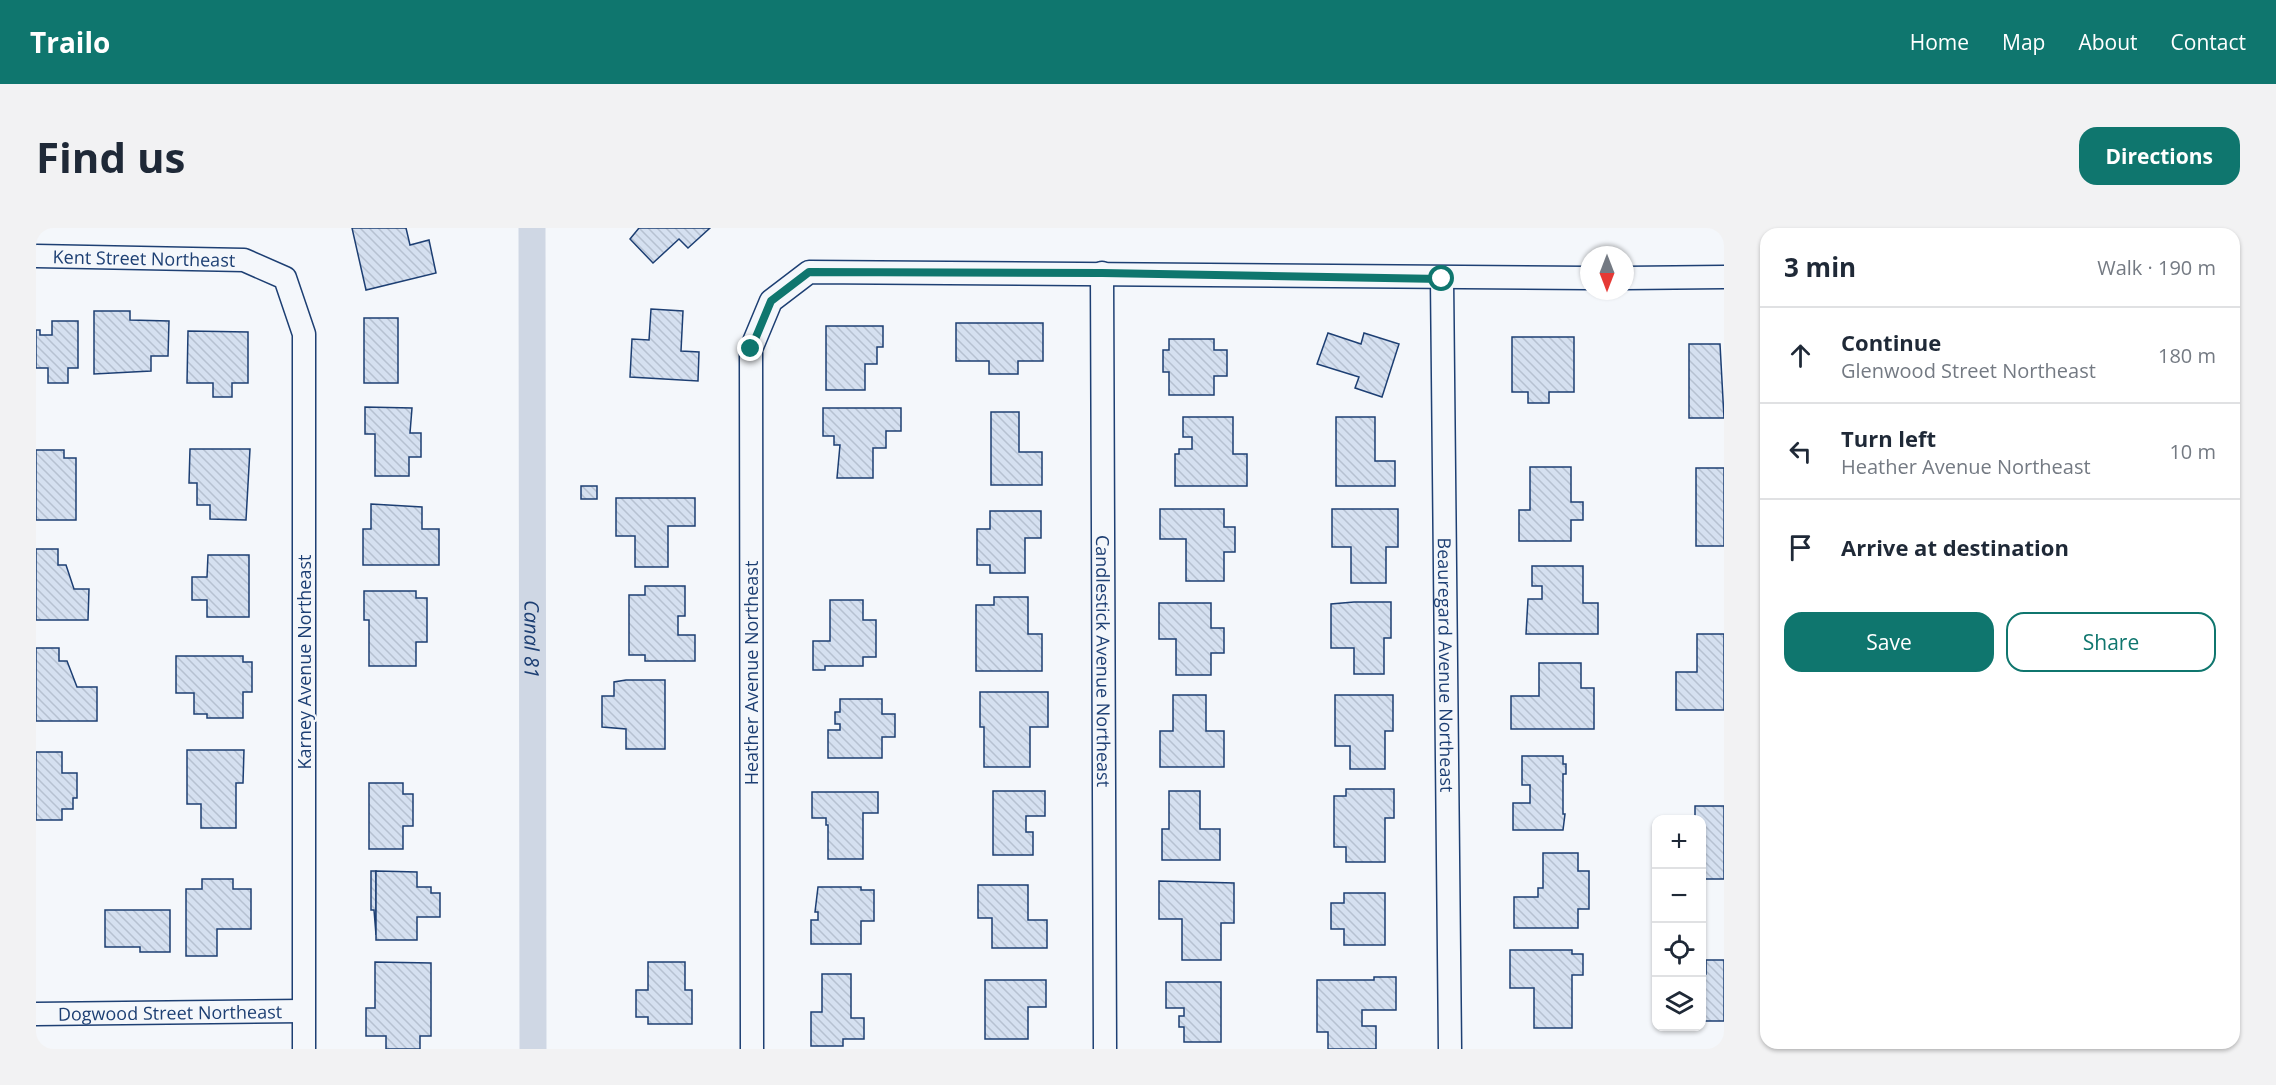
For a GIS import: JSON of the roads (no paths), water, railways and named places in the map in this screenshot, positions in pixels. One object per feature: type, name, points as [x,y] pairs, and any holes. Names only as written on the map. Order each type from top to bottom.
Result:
[{"type":"street","name":"Kent Street Northeast","points":[[36,255],[244,260],[285,278]]},
{"type":"street","name":"Heather Avenue Northeast","points":[[752,1049],[751,349],[771,301],[809,272],[1102,273]]},
{"type":"street","points":[[1102,273],[1442,279],[1580,278]]},
{"type":"street","name":"Candlestick Avenue Northeast","points":[[1102,273],[1105,1049]]},
{"type":"street","points":[[1634,278],[1724,277]]},
{"type":"street","name":"Karney Avenue Northeast","points":[[285,278],[304,334],[304,1049]]},
{"type":"street","name":"Beauregard Avenue Northeast","points":[[1442,279],[1450,1049]]},
{"type":"street","name":"Dogwood Street Northeast","points":[[36,1014],[303,1011]]},
{"type":"waterway","name":"Canal 81","points":[[532,228],[533,1049]]}]
